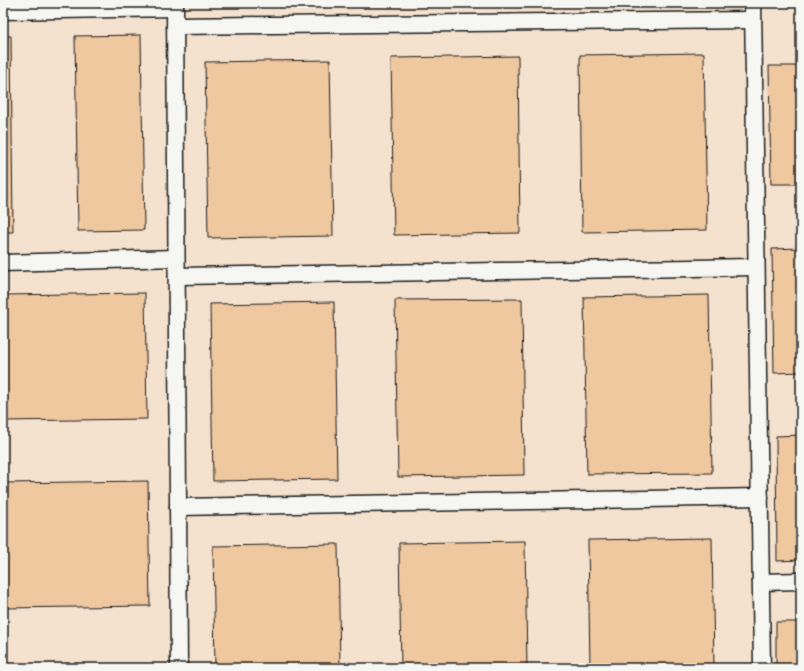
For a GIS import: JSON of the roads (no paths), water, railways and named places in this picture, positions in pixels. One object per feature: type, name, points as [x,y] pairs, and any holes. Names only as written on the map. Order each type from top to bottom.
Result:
[{"type":"lane","points":[[753,3],[762,668]]},
{"type":"lane","points":[[3,12],[175,6],[179,668]]},
{"type":"lane","points":[[175,26],[753,20]]},
{"type":"lane","points":[[3,262],[176,258]]},
{"type":"lane","points":[[177,276],[756,267]]},
{"type":"lane","points":[[178,508],[760,497]]},
{"type":"lane","points":[[761,582],[801,581]]}]
